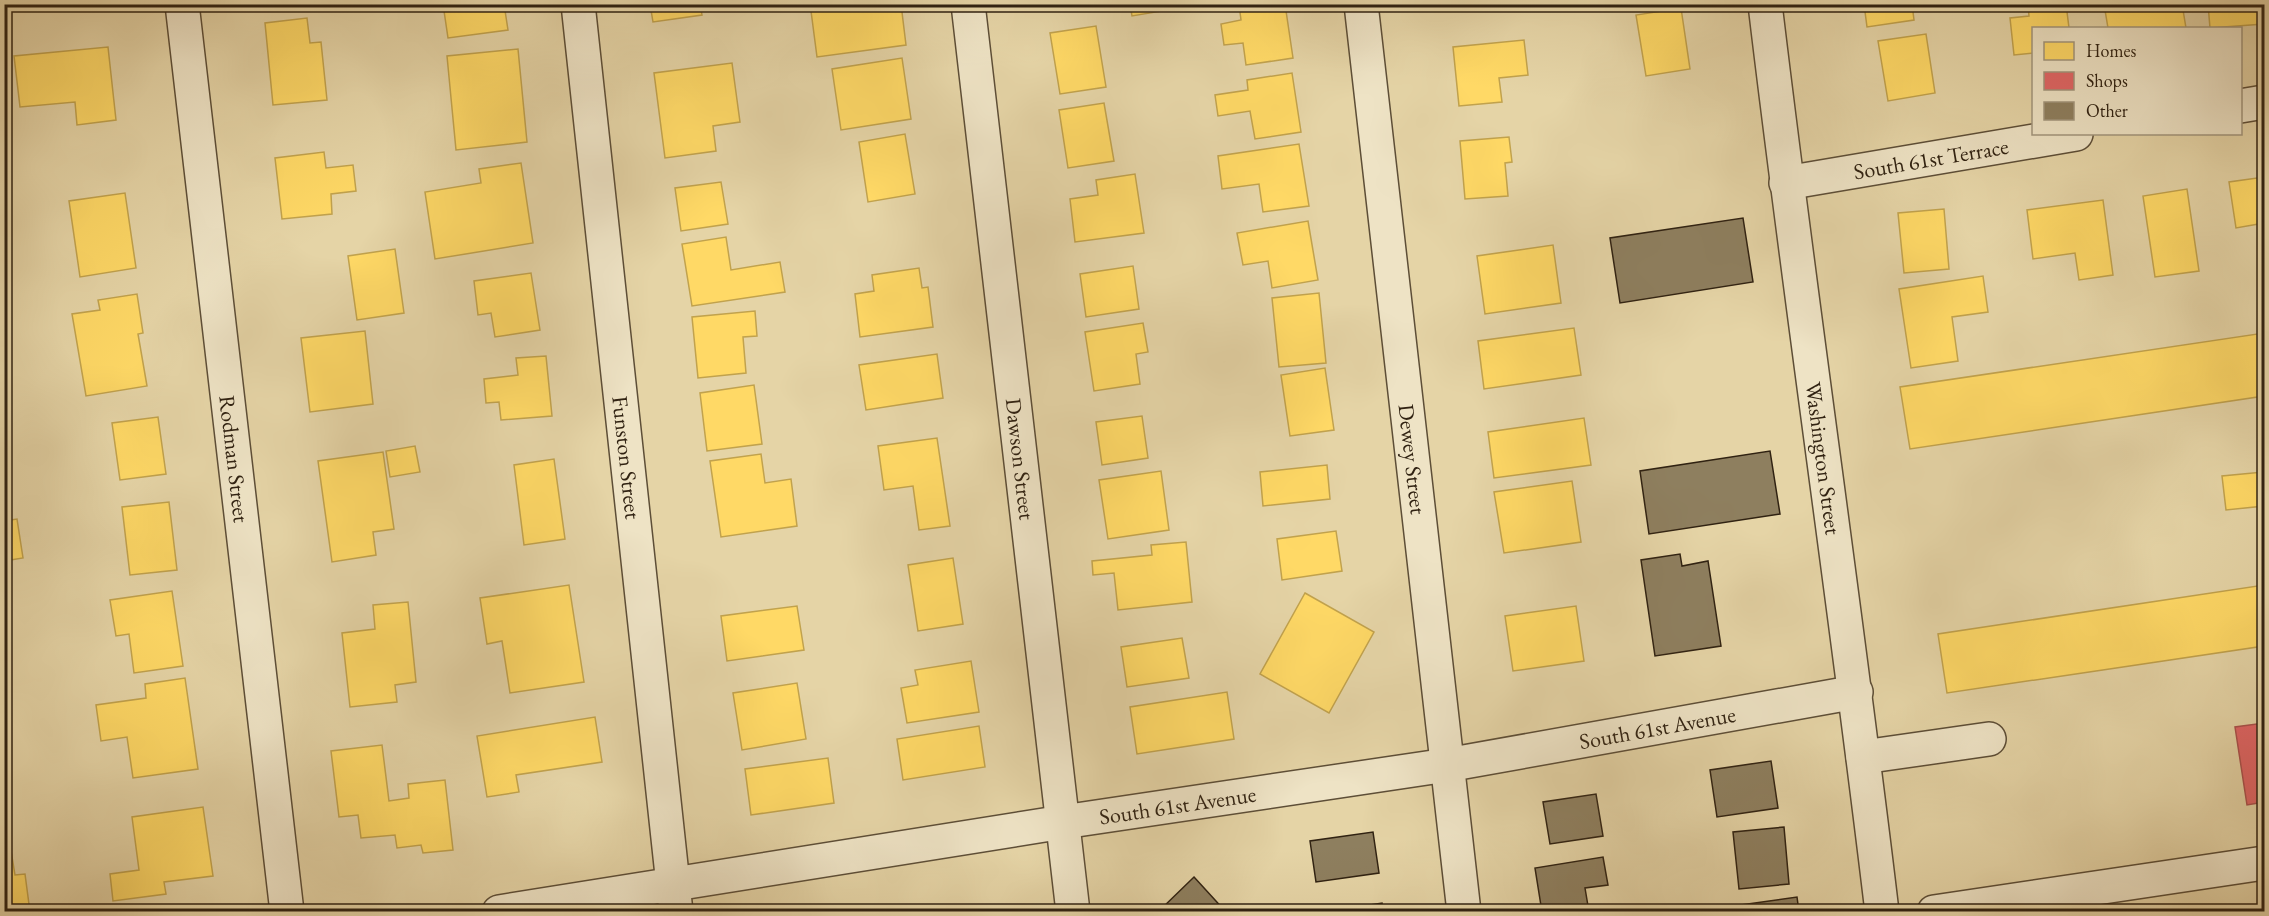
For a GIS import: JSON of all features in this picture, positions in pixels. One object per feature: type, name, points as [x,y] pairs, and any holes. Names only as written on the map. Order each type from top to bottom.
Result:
[{"type":"street","name":"Rodman Street","points":[[182,4],[287,912]]},
{"type":"street","name":"Funston Street","points":[[578,4],[675,897]]},
{"type":"street","name":"Dawson Street","points":[[968,4],[1073,912]]},
{"type":"street","name":"Dewey Street","points":[[1361,4],[1464,912]]},
{"type":"street","name":"Washington Street","points":[[1765,4],[1786,183],[1856,692],[1882,912]]},
{"type":"street","points":[[2242,106],[2265,102]]},
{"type":"street","name":"South 61st Terrace","points":[[1786,183],[2070,135]]},
{"type":"street","name":"South 61st Avenue","points":[[499,912],[675,897],[1063,822],[1447,765],[1856,692]]},
{"type":"street","points":[[1863,758],[1989,739]]},
{"type":"street","points":[[1934,912],[2265,863]]},
{"type":"building: Homes","points":[[443,4],[504,4],[508,30],[448,38]]},
{"type":"building: Homes","points":[[650,4],[700,4],[702,15],[653,22]]},
{"type":"building: Homes","points":[[861,4],[901,4],[906,45],[817,57],[811,11]]},
{"type":"building: Homes","points":[[1130,4],[1167,4],[1168,10],[1132,16]]},
{"type":"building: Homes","points":[[1285,4],[1293,58],[1246,65],[1243,43],[1224,45],[1221,24],[1241,20],[1239,5]]},
{"type":"building: Homes","points":[[1438,4],[1489,4],[1438,10]]},
{"type":"building: Homes","points":[[1864,4],[1912,4],[1914,20],[1867,27]]},
{"type":"building: Homes","points":[[2028,4],[2066,4],[2069,27],[2032,27],[2032,53],[2014,55],[2010,18],[2029,16]]},
{"type":"building: Homes","points":[[2104,4],[2182,4],[2186,27],[2108,27]]},
{"type":"building: Homes","points":[[2208,4],[2264,4],[2264,24],[2210,27]]},
{"type":"building: Homes","points":[[1681,8],[1690,69],[1646,76],[1636,15]]},
{"type":"building: Homes","points":[[307,18],[310,43],[321,42],[327,100],[273,105],[265,23]]},
{"type":"building: Homes","points":[[1096,26],[1106,87],[1060,94],[1050,33]]},
{"type":"building: Homes","points":[[1926,34],[1935,93],[1888,101],[1878,41]]},
{"type":"building: Homes","points":[[1524,40],[1528,75],[1499,78],[1502,102],[1459,106],[1453,47]]},
{"type":"building: Homes","points":[[108,47],[116,120],[77,125],[75,102],[20,107],[14,56]]},
{"type":"building: Homes","points":[[518,49],[527,142],[456,150],[447,56]]},
{"type":"building: Homes","points":[[902,58],[911,119],[841,130],[832,69]]},
{"type":"building: Homes","points":[[732,63],[740,122],[713,126],[716,151],[665,158],[654,73]]},
{"type":"building: Homes","points":[[1292,73],[1301,132],[1255,139],[1250,111],[1218,116],[1215,95],[1248,90],[1247,80]]},
{"type":"building: Homes","points":[[1104,103],[1114,161],[1068,168],[1059,110]]},
{"type":"building: Homes","points":[[905,134],[915,194],[868,202],[859,142]]},
{"type":"building: Homes","points":[[1509,137],[1512,162],[1505,163],[1508,196],[1465,199],[1460,141]]},
{"type":"building: Homes","points":[[1299,144],[1309,206],[1263,212],[1259,184],[1222,189],[1218,156]]},
{"type":"building: Homes","points":[[324,152],[326,168],[353,165],[356,191],[331,194],[332,214],[282,219],[275,158]]},
{"type":"building: Homes","points":[[521,163],[533,243],[435,259],[425,192],[481,183],[479,169]]},
{"type":"building: Homes","points":[[1135,174],[1144,233],[1075,242],[1070,199],[1098,195],[1096,180]]},
{"type":"building: Homes","points":[[2264,177],[2264,223],[2236,228],[2229,182]]},
{"type":"building: Homes","points":[[721,182],[728,224],[681,231],[675,188]]},
{"type":"building: Homes","points":[[2187,189],[2199,271],[2155,277],[2143,196]]},
{"type":"building: Homes","points":[[125,193],[136,268],[80,277],[69,201]]},
{"type":"building: Homes","points":[[2103,200],[2113,275],[2079,280],[2075,253],[2033,259],[2027,210]]},
{"type":"building: Homes","points":[[1944,209],[1949,269],[1904,273],[1898,213]]},
{"type":"building: Homes","points":[[1308,221],[1318,280],[1272,288],[1268,261],[1243,265],[1237,233]]},
{"type":"building: Homes","points":[[726,237],[731,270],[780,262],[785,292],[692,306],[682,244]]},
{"type":"building: Homes","points":[[1553,245],[1561,303],[1485,314],[1477,256]]},
{"type":"building: Homes","points":[[395,249],[404,313],[357,320],[348,256]]},
{"type":"building: Homes","points":[[1133,266],[1139,309],[1086,317],[1080,274]]},
{"type":"building: Homes","points":[[919,268],[922,288],[928,287],[933,327],[860,337],[855,294],[874,291],[872,275]]},
{"type":"building: Homes","points":[[531,273],[540,330],[495,337],[491,313],[478,315],[474,281]]},
{"type":"building: Homes","points":[[1983,276],[1988,312],[1952,317],[1958,361],[1911,368],[1899,289]]},
{"type":"building: Homes","points":[[1319,293],[1326,363],[1279,367],[1272,298]]},
{"type":"building: Homes","points":[[137,294],[143,333],[138,334],[147,386],[86,396],[72,314],[100,310],[98,300]]},
{"type":"building: Homes","points":[[755,311],[757,336],[743,337],[746,373],[698,378],[692,317]]},
{"type":"building: Homes","points":[[1143,323],[1148,352],[1136,354],[1140,384],[1094,391],[1085,332]]},
{"type":"building: Homes","points":[[1574,328],[1581,375],[1484,389],[1478,341]]},
{"type":"building: Homes","points":[[365,331],[373,404],[310,412],[301,338]]},
{"type":"building: Homes","points":[[2264,333],[2264,396],[1910,449],[1900,387]]},
{"type":"building: Homes","points":[[937,354],[943,398],[866,410],[859,365]]},
{"type":"building: Homes","points":[[546,356],[552,416],[501,420],[499,402],[486,403],[484,379],[518,375],[516,358]]},
{"type":"building: Homes","points":[[1325,368],[1334,430],[1290,436],[1281,375]]},
{"type":"building: Homes","points":[[754,385],[762,444],[707,451],[700,393]]},
{"type":"building: Homes","points":[[1142,416],[1148,458],[1102,465],[1096,422]]},
{"type":"building: Homes","points":[[158,417],[166,474],[120,480],[112,423]]},
{"type":"building: Homes","points":[[1584,418],[1591,465],[1494,478],[1488,432]]},
{"type":"building: Homes","points":[[937,438],[950,526],[919,530],[913,486],[884,490],[878,446]]},
{"type":"building: Homes","points":[[415,446],[420,472],[390,477],[386,451]]},
{"type":"building: Homes","points":[[383,452],[394,529],[373,532],[376,555],[332,562],[318,461]]},
{"type":"building: Homes","points":[[761,454],[765,483],[791,479],[797,526],[721,537],[710,461]]},
{"type":"building: Homes","points":[[554,459],[565,539],[524,545],[514,465]]},
{"type":"building: Homes","points":[[1327,465],[1330,499],[1263,506],[1260,472]]},
{"type":"building: Homes","points":[[1161,471],[1169,530],[1108,539],[1099,480]]},
{"type":"building: Homes","points":[[2263,472],[2264,506],[2226,510],[2222,476]]},
{"type":"building: Homes","points":[[1572,481],[1581,542],[1504,553],[1494,492]]},
{"type":"building: Homes","points":[[169,502],[177,570],[130,575],[122,507]]},
{"type":"building: Homes","points":[[17,519],[23,558],[4,561],[4,521]]},
{"type":"building: Homes","points":[[1336,531],[1342,571],[1282,580],[1277,539]]},
{"type":"building: Homes","points":[[1186,542],[1192,602],[1118,610],[1114,573],[1093,575],[1092,561],[1152,555],[1151,545]]},
{"type":"building: Homes","points":[[953,558],[963,624],[918,631],[908,565]]},
{"type":"building: Homes","points":[[569,585],[584,682],[510,693],[502,641],[487,644],[480,598]]},
{"type":"building: Homes","points":[[2264,585],[2264,646],[1947,693],[1938,634]]},
{"type":"building: Homes","points":[[172,591],[183,666],[134,673],[129,634],[116,636],[110,600]]},
{"type":"building: Homes","points":[[1305,593],[1374,632],[1329,713],[1260,674]]},
{"type":"building: Homes","points":[[408,602],[416,682],[395,685],[397,702],[350,707],[342,633],[375,629],[373,605]]},
{"type":"building: Homes","points":[[797,606],[804,650],[727,661],[721,616]]},
{"type":"building: Homes","points":[[1576,606],[1584,661],[1513,671],[1505,616]]},
{"type":"building: Homes","points":[[1182,638],[1189,678],[1127,687],[1121,647]]},
{"type":"building: Homes","points":[[971,661],[979,712],[907,723],[901,688],[918,685],[915,670]]},
{"type":"building: Homes","points":[[185,678],[198,769],[133,778],[127,737],[101,741],[96,705],[146,698],[145,684]]},
{"type":"building: Homes","points":[[797,683],[806,739],[742,750],[733,693]]},
{"type":"building: Homes","points":[[1227,692],[1234,739],[1137,754],[1130,707]]},
{"type":"building: Homes","points":[[595,717],[602,762],[516,775],[519,792],[487,797],[477,736]]},
{"type":"building: Homes","points":[[979,726],[985,767],[903,780],[897,739]]},
{"type":"building: Homes","points":[[382,745],[389,801],[409,798],[408,784],[445,780],[453,850],[423,853],[421,845],[397,848],[395,835],[361,838],[358,815],[339,817],[331,751]]},
{"type":"building: Homes","points":[[828,758],[834,803],[751,815],[745,769]]},
{"type":"building: Homes","points":[[203,807],[213,876],[164,882],[166,894],[113,901],[110,874],[139,870],[132,817]]},
{"type":"building: Homes","points":[[4,808],[15,875],[25,874],[30,912],[4,912]]},
{"type":"building: Shops","points":[[2264,723],[2264,802],[2247,805],[2235,727]]},
{"type":"building: Other","points":[[1743,218],[1753,282],[1620,303],[1610,238]]},
{"type":"building: Other","points":[[1770,451],[1780,514],[1649,534],[1640,471]]},
{"type":"building: Other","points":[[1680,554],[1682,566],[1708,561],[1721,646],[1655,656],[1641,560]]},
{"type":"building: Other","points":[[1771,761],[1778,808],[1717,817],[1710,770]]},
{"type":"building: Other","points":[[1596,794],[1603,836],[1550,844],[1543,802]]},
{"type":"building: Other","points":[[1784,827],[1789,884],[1739,889],[1733,832]]},
{"type":"building: Other","points":[[1373,832],[1379,873],[1316,882],[1310,841]]},
{"type":"building: Other","points":[[1603,857],[1608,885],[1585,888],[1589,912],[1542,912],[1535,868]]},
{"type":"building: Other","points":[[1194,877],[1226,912],[1158,912]]},
{"type":"building: Other","points":[[1797,897],[1799,912],[1698,912],[1698,911]]},
{"type":"building: Other","points":[[1382,903],[1383,912],[1325,912]]}]
